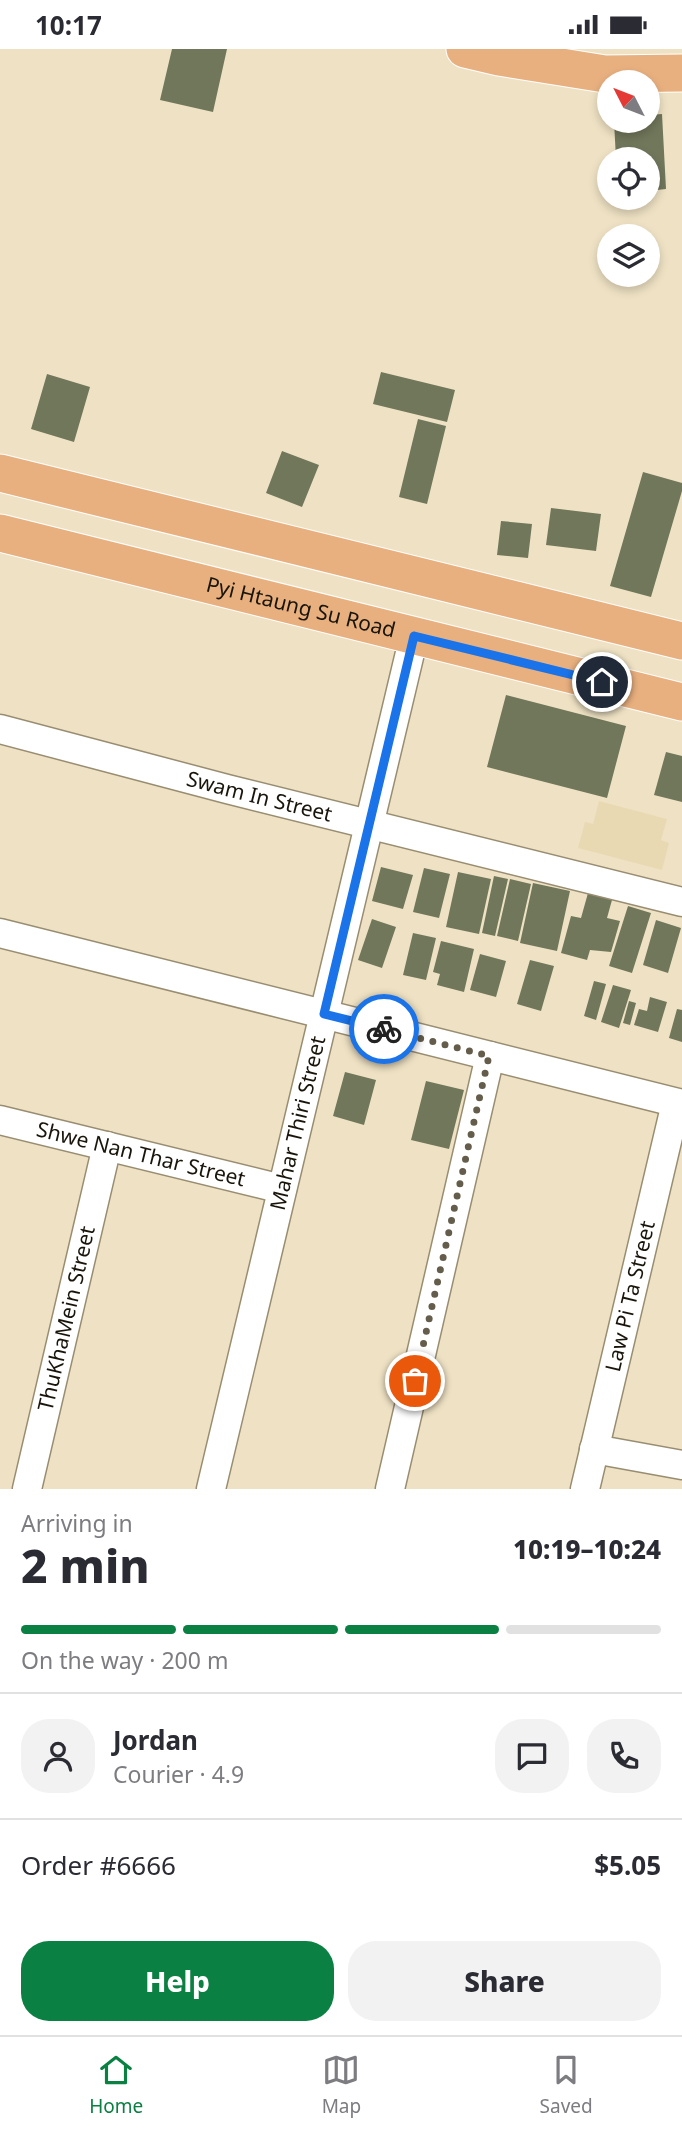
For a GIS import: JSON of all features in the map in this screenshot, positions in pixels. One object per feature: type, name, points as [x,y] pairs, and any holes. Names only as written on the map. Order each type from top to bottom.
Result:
[{"type":"main road","points":[[465,49],[499,57],[605,73],[682,73]]},
{"type":"main road","points":[[0,473],[682,641]]},
{"type":"main road","name":"Pyi Htaung Su Road","points":[[0,533],[682,702]]},
{"type":"street","name":"Mahar Thiri Street","points":[[211,1489],[414,636]]},
{"type":"street","name":"Swam In Street","points":[[0,729],[682,902]]},
{"type":"street","points":[[0,933],[679,1104]]},
{"type":"street","points":[[390,1489],[489,1056]]},
{"type":"street","name":"Law Pi Ta Street","points":[[585,1489],[679,1104]]},
{"type":"street","name":"Shwe Nan Thar Street","points":[[0,1120],[282,1189]]},
{"type":"street","name":"ThuKhaMein Street","points":[[27,1489],[107,1146]]},
{"type":"street","points":[[594,1449],[682,1465]]},
{"type":"shaded area","points":[[599,801],[667,819],[661,840],[669,843],[662,870],[578,848],[585,822],[593,824]]},
{"type":"building","points":[[172,49],[227,49],[213,112],[160,100]]},
{"type":"building","points":[[660,114],[666,189],[660,190],[660,147],[615,147],[615,133],[660,133]]},
{"type":"building","points":[[381,372],[455,390],[447,422],[373,404]]},
{"type":"building","points":[[47,374],[90,387],[74,442],[31,429]]},
{"type":"building","points":[[418,419],[446,426],[427,504],[399,497]]},
{"type":"building","points":[[282,451],[319,465],[302,507],[266,493]]},
{"type":"building","points":[[643,472],[682,483],[651,597],[610,586]]},
{"type":"building","points":[[551,508],[601,514],[596,551],[546,545]]},
{"type":"building","points":[[501,521],[532,524],[528,558],[497,555]]},
{"type":"building","points":[[506,695],[626,726],[607,798],[487,767]]},
{"type":"building","points":[[666,752],[682,756],[682,802],[654,795]]},
{"type":"building","points":[[381,867],[413,875],[403,909],[372,901]]},
{"type":"building","points":[[424,868],[450,874],[439,918],[413,912]]},
{"type":"building","points":[[458,872],[491,879],[479,934],[446,927]]},
{"type":"building","points":[[494,876],[508,879],[495,936],[482,933]]},
{"type":"building","points":[[510,879],[531,884],[518,941],[497,936]]},
{"type":"building","points":[[533,883],[570,891],[557,951],[520,943]]},
{"type":"building","points":[[588,893],[612,900],[607,918],[620,921],[611,952],[590,950],[587,960],[561,953],[571,916],[581,918]]},
{"type":"building","points":[[628,906],[651,913],[632,973],[609,966]]},
{"type":"building","points":[[372,919],[396,927],[382,968],[358,960]]},
{"type":"building","points":[[656,920],[681,928],[668,973],[643,965]]},
{"type":"building","points":[[413,933],[436,938],[426,980],[403,975]]},
{"type":"building","points":[[441,941],[474,949],[464,992],[437,985],[440,974],[433,972]]},
{"type":"building","points":[[480,954],[506,961],[496,997],[470,990]]},
{"type":"building","points":[[530,960],[554,966],[541,1011],[517,1004]]},
{"type":"building","points":[[594,981],[606,984],[596,1020],[584,1016]]},
{"type":"building","points":[[613,985],[631,990],[619,1028],[601,1022]]},
{"type":"building","points":[[650,997],[667,1002],[658,1032],[634,1025],[639,1009],[647,1011]]},
{"type":"building","points":[[629,1001],[636,1003],[630,1025],[623,1023]]},
{"type":"building","points":[[677,1009],[682,1010],[682,1042],[669,1038]]},
{"type":"building","points":[[345,1072],[376,1080],[364,1125],[333,1116]]},
{"type":"building","points":[[426,1081],[464,1090],[449,1149],[411,1140]]},
{"type":"way so far","points":[[384,1029],[489,1056],[415,1381]]},
{"type":"route","points":[[384,1029],[324,1014],[414,636],[602,682]]}]
